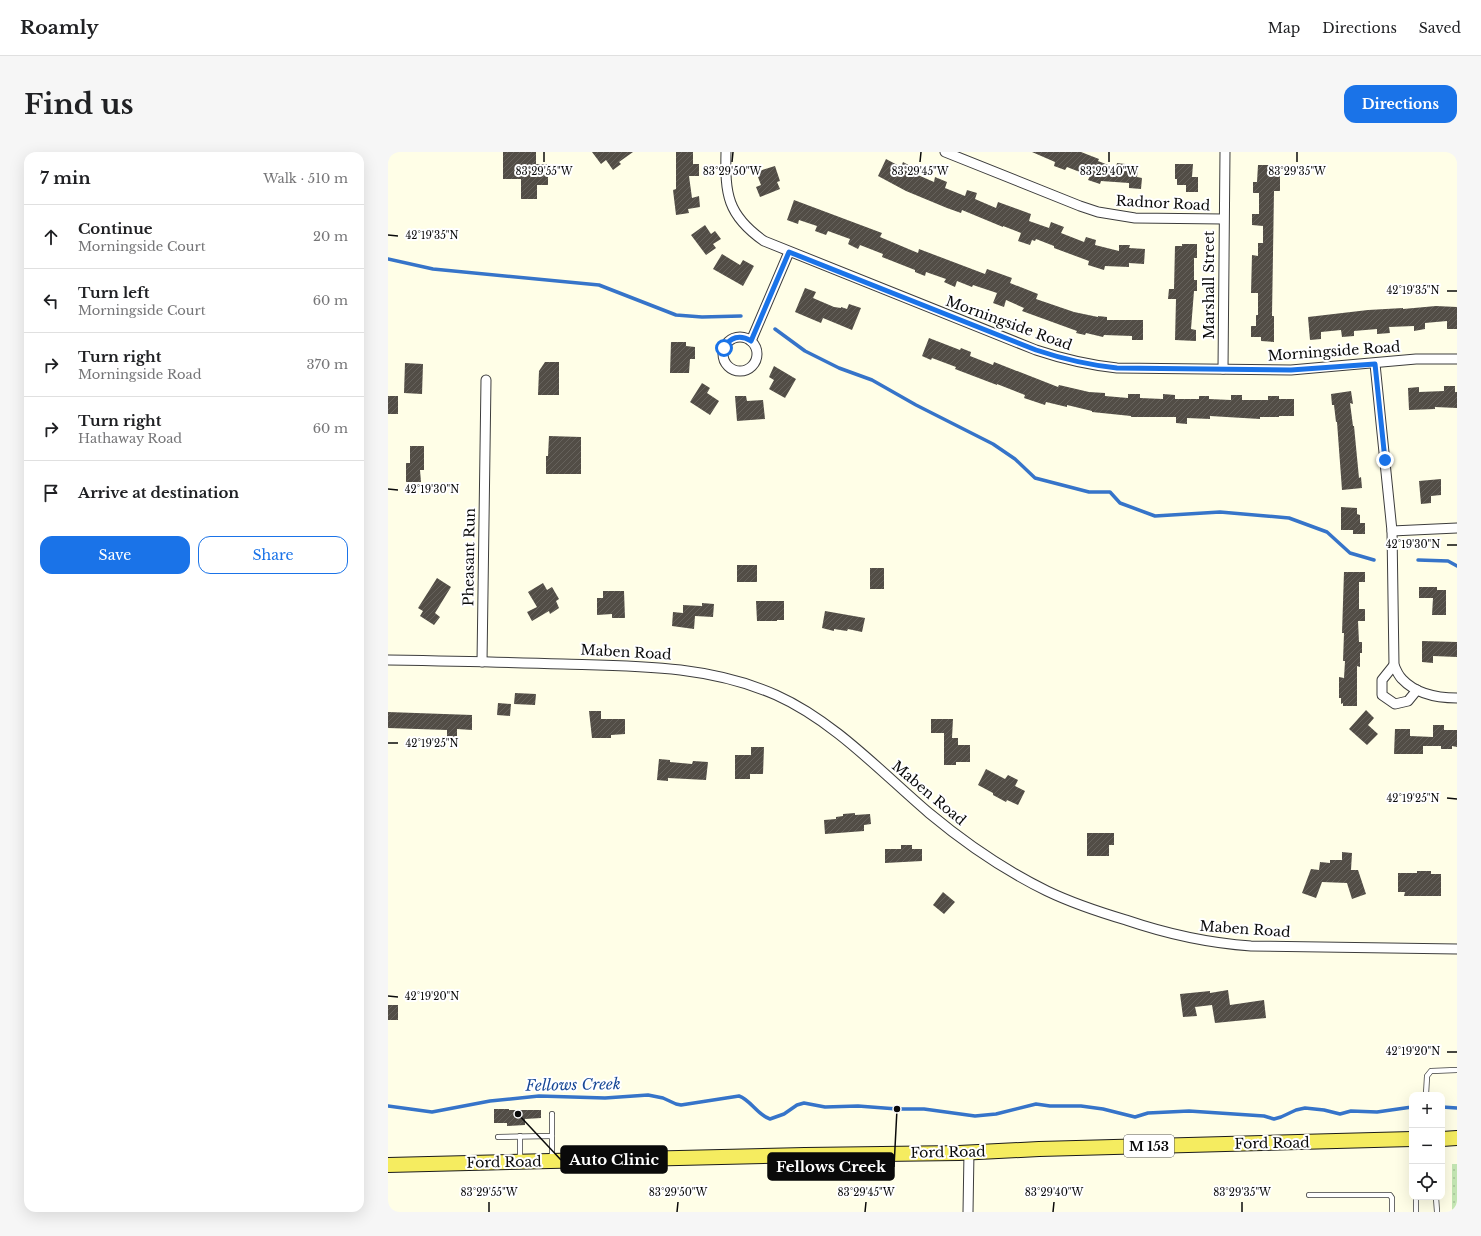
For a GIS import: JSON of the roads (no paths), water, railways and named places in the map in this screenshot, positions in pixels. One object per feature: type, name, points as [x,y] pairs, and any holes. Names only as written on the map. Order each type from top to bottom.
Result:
[{"type":"main road","points":[[1445,1139],[1457,1138]]},
{"type":"main road","name":"Ford Road","points":[[388,1166],[969,1152],[1409,1139]]},
{"type":"street","name":"Morningside Road","points":[[726,152],[726,186],[728,195],[737,215],[751,232],[764,241],[1064,360],[1093,366],[1117,368],[1308,370],[1422,359],[1457,359]]},
{"type":"street","name":"Radnor Road","points":[[945,152],[1098,212],[1135,218],[1224,219]]},
{"type":"street","name":"Marshall Street","points":[[1223,369],[1225,152]]},
{"type":"street","points":[[751,341],[789,252]]},
{"type":"street","points":[[1375,364],[1392,531],[1394,665],[1401,678],[1417,690],[1443,698],[1457,698]]},
{"type":"street","name":"Pheasant Run","points":[[482,662],[486,380]]},
{"type":"street","points":[[1392,531],[1457,528]]},
{"type":"street","name":"Maben Road","points":[[388,660],[665,667],[714,675],[738,681],[761,689],[794,704],[824,724],[948,829],[1013,873],[1048,892],[1086,907],[1146,927],[1192,939],[1238,945],[1457,948]]},
{"type":"street","points":[[1394,665],[1382,680],[1382,695],[1395,704],[1408,701],[1417,690]]},
{"type":"street","points":[[968,1212],[969,1152]]},
{"type":"lane","points":[[1426,1092],[1427,1076],[1432,1071],[1457,1070]]},
{"type":"lane","points":[[552,1114],[552,1161]]},
{"type":"lane","points":[[520,1136],[520,1162]]},
{"type":"lane","points":[[498,1137],[552,1136]]},
{"type":"lane","points":[[1308,1195],[1390,1195],[1392,1198],[1392,1212]]},
{"type":"lane","points":[[1416,1200],[1416,1212]]},
{"type":"lane","points":[[1436,1200],[1437,1212]]},
{"type":"waterway","points":[[388,259],[433,269],[599,285],[676,315],[702,317],[741,316]]},
{"type":"waterway","points":[[775,329],[805,351],[839,368],[872,380],[916,405],[993,444],[1015,459],[1035,478],[1089,492],[1110,492],[1120,503],[1155,516],[1220,512],[1289,518],[1327,532],[1350,553],[1374,560]]},
{"type":"waterway","points":[[1418,560],[1448,561],[1457,566]]},
{"type":"waterway","name":"Fellows Creek","points":[[388,1106],[432,1112],[490,1101],[539,1096],[605,1098],[648,1095],[663,1098],[681,1105],[739,1096],[765,1117],[770,1119],[784,1114],[797,1105],[804,1103],[825,1107],[858,1106],[897,1109],[924,1109],[975,1116],[996,1114],[1036,1104],[1050,1106],[1081,1106],[1103,1109],[1135,1117],[1148,1113],[1189,1111],[1264,1116],[1274,1119],[1305,1108],[1324,1110],[1340,1114],[1351,1111],[1377,1112],[1409,1107]]},
{"type":"waterway","name":"Fellows Creek","points":[[1445,1107],[1457,1108]]},
{"type":"place","name":"Fellows Creek","points":[[897,1109]]},
{"type":"place","name":"Auto Clinic","points":[[518,1114]]}]
